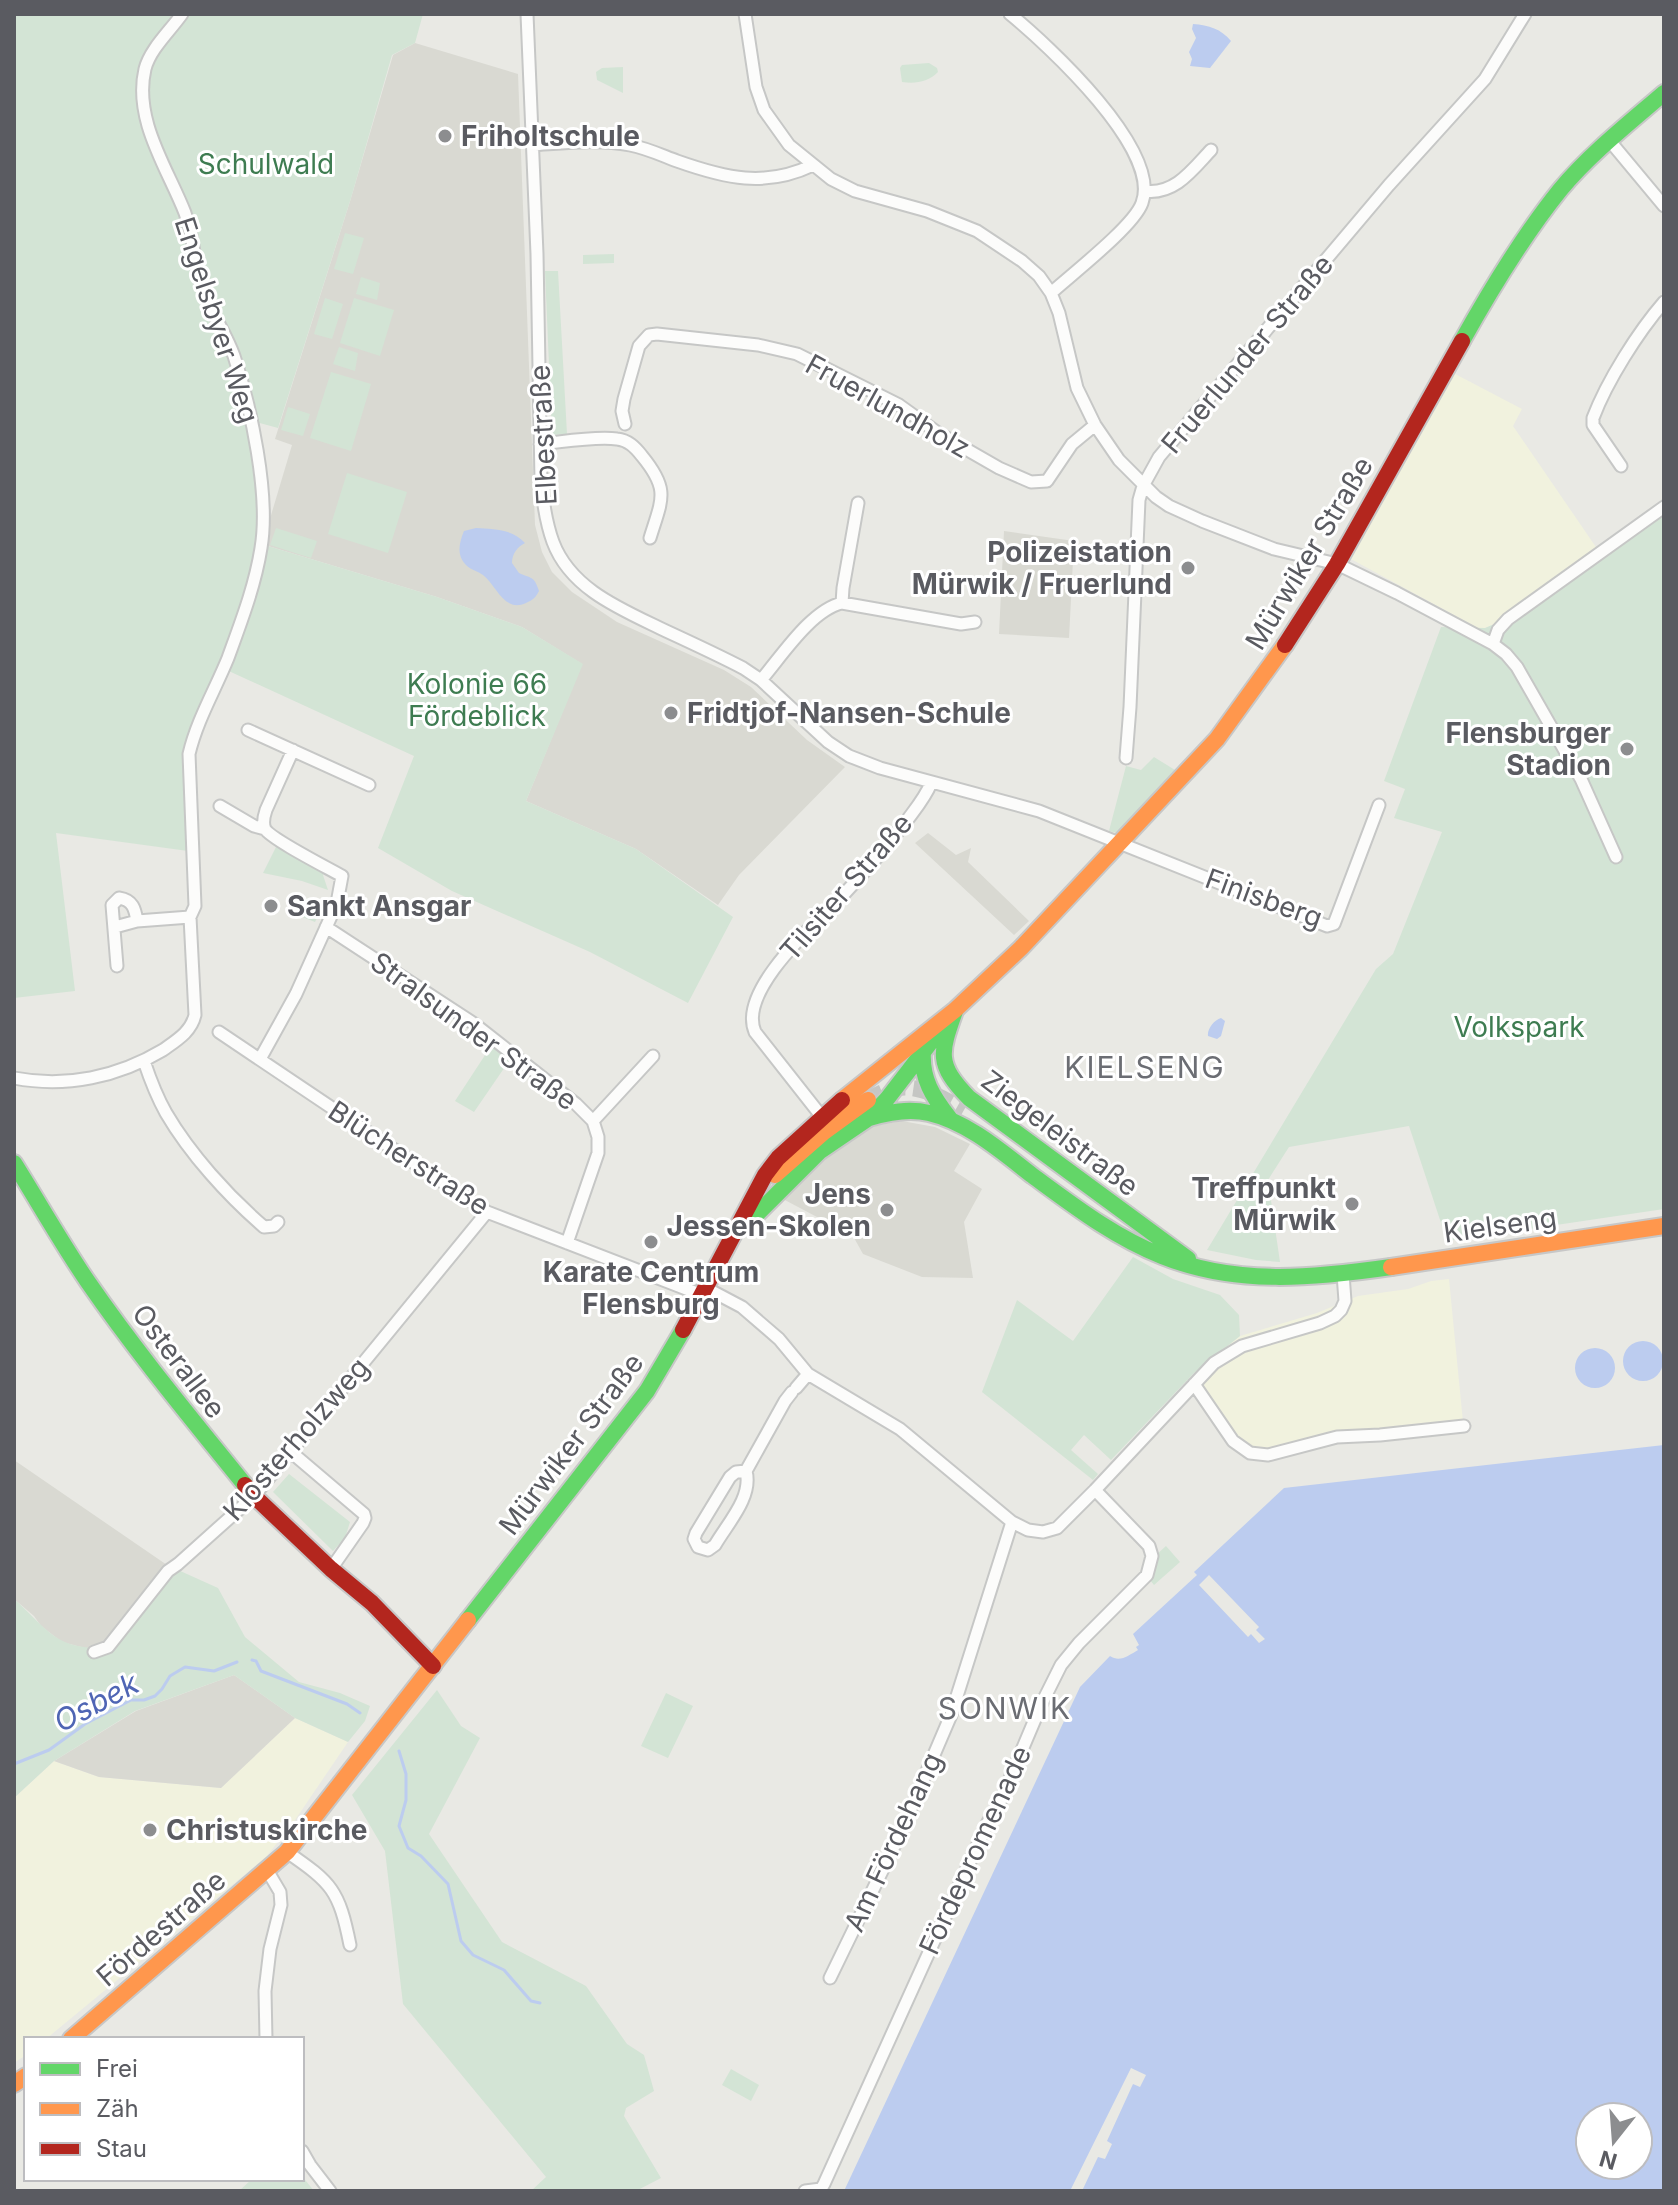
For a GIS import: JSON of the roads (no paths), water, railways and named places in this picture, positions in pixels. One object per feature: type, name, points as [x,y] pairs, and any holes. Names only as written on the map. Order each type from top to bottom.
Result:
[{"type":"main road","name":"Mürwiker Straße","points":[[433,1666],[647,1391],[668,1358],[756,1192],[778,1158],[863,1082],[949,1015],[1021,948],[1217,739],[1272,665],[1337,564],[1464,336],[1535,223],[1562,188],[1609,140],[1664,93]]},
{"type":"main road","name":"Mürwiker Straße","points":[[731,1240],[819,1152],[869,1118],[887,1099],[949,1015]]},
{"type":"main road","name":"Ziegeleistraße","points":[[949,1015],[943,1049],[945,1063],[955,1084],[974,1104],[1199,1267]]},
{"type":"main road","name":"Ziegeleistraße","points":[[923,1052],[921,1068],[924,1081],[935,1101],[957,1115],[975,1134],[1097,1222],[1166,1258],[1246,1277],[1312,1278],[1343,1274]]},
{"type":"main road","points":[[756,1192],[824,1132],[868,1100]]},
{"type":"main road","name":"Ziegeleistraße","points":[[869,1118],[904,1110],[957,1115]]},
{"type":"main road","name":"Osterallee","points":[[14,1163],[95,1292],[155,1374],[254,1496],[372,1603],[433,1666]]},
{"type":"main road","name":"Kielseng","points":[[1343,1274],[1664,1226]]},
{"type":"main road","name":"Fördestraße","points":[[73,2037],[287,1852],[433,1666]]},
{"type":"street","name":"Engelsbyer Weg","points":[[144,1061],[188,1032],[193,1024],[190,917],[195,906],[189,754],[194,732],[223,672],[245,611],[259,559],[264,523],[253,428],[234,355],[203,291],[185,215],[156,152],[144,103],[145,67],[182,14]]},
{"type":"street","name":"Elbestraße","points":[[527,14],[537,254],[540,444],[543,501],[553,543],[563,562],[598,597],[743,668],[761,680],[820,736],[849,756],[931,783]]},
{"type":"street","points":[[745,14],[756,87],[764,110],[789,145],[831,179],[855,191],[936,214],[977,231],[1039,276],[1051,293],[1059,313],[1077,388],[1095,425],[1119,460],[1143,486],[1169,506],[1202,521],[1274,549],[1337,564],[1493,644],[1506,654],[1517,667],[1581,779],[1616,857]]},
{"type":"street","points":[[1010,14],[1067,67],[1117,124],[1145,180],[1145,191],[1137,213],[1051,293]]},
{"type":"street","name":"Fruerlunder Straße","points":[[1126,758],[1139,500],[1143,486],[1159,457],[1389,185],[1485,79],[1525,14]]},
{"type":"street","points":[[1609,140],[1664,206]]},
{"type":"street","points":[[532,145],[614,143],[641,148],[705,170],[752,179],[773,179],[813,165]]},
{"type":"street","points":[[1145,191],[1166,190],[1180,181],[1211,150]]},
{"type":"street","points":[[1621,466],[1593,425],[1593,418],[1629,349],[1664,302]]},
{"type":"street","name":"Fruerlundholz","points":[[625,424],[622,411],[624,399],[639,346],[649,335],[657,334],[758,345],[797,354],[882,396],[967,451],[1031,482],[1047,481],[1072,444],[1095,425]]},
{"type":"street","points":[[540,444],[615,439],[632,445],[658,476],[661,486],[650,538]]},
{"type":"street","points":[[842,603],[858,503]]},
{"type":"street","points":[[1493,644],[1498,630],[1508,619],[1664,507]]},
{"type":"street","points":[[761,680],[815,617],[842,603],[948,622],[975,622]]},
{"type":"street","points":[[248,730],[369,785]]},
{"type":"street","points":[[265,829],[263,819],[266,810],[293,750]]},
{"type":"street","points":[[931,783],[1039,811],[1121,843]]},
{"type":"street","name":"Tilsiter Straße","points":[[822,1117],[755,1032],[751,1024],[753,1006],[767,979],[788,951],[869,867],[924,798],[931,783]]},
{"type":"street","name":"Finisberg","points":[[1121,843],[1327,926],[1334,924],[1379,805]]},
{"type":"street","points":[[220,806],[265,829],[342,876],[337,903],[296,994],[260,1059]]},
{"type":"street","points":[[117,966],[112,905],[119,898],[125,899],[134,906],[137,921]]},
{"type":"street","points":[[115,927],[137,921],[190,917]]},
{"type":"street","name":"Stralsunder Straße","points":[[326,927],[473,1023],[576,1104],[593,1121],[598,1137],[598,1153],[567,1243]]},
{"type":"street","name":"Blücherstraße","points":[[219,1032],[487,1212],[742,1307],[779,1339],[808,1374],[900,1429],[1012,1522]]},
{"type":"street","points":[[593,1121],[653,1056]]},
{"type":"street","points":[[14,1078],[68,1082],[99,1077],[144,1061],[165,1111],[203,1164],[264,1227],[274,1226],[278,1222]]},
{"type":"street","name":"Klosterholzweg","points":[[94,1652],[108,1647],[168,1571],[254,1496],[487,1212]]},
{"type":"street","points":[[1012,1522],[1028,1530],[1043,1532],[1057,1528],[1214,1363],[1242,1346],[1335,1316],[1345,1301],[1343,1274]]},
{"type":"street","points":[[746,1471],[736,1472],[725,1483],[696,1533],[694,1539],[698,1547],[708,1550],[715,1545],[745,1495],[746,1471],[785,1401],[808,1374]]},
{"type":"street","points":[[1194,1384],[1233,1441],[1259,1455],[1277,1454],[1337,1437],[1464,1426]]},
{"type":"street","points":[[291,1452],[364,1514],[363,1523],[331,1569]]},
{"type":"street","name":"Fördepromenade","points":[[805,2191],[821,2189],[824,2184],[1061,1665],[1147,1575],[1152,1556],[1149,1546],[1095,1490]]},
{"type":"street","name":"Am Fördehang","points":[[830,1978],[901,1832],[951,1715],[1012,1522]]},
{"type":"street","points":[[287,1852],[321,1876],[336,1894],[344,1913],[350,1945]]},
{"type":"street","points":[[266,2037],[265,1991],[270,1949],[281,1905],[280,1892],[267,1870]]},
{"type":"street","points":[[304,2154],[330,2191]]},
{"type":"water","points":[[1193,24],[1214,28],[1231,41],[1210,68],[1190,66],[1192,59],[1189,52],[1196,38]]},
{"type":"water","points":[[476,528],[509,532],[525,543],[516,551],[512,563],[519,573],[535,582],[539,591],[535,597],[526,603],[512,604],[483,575],[464,562],[460,549],[462,536],[464,531]]},
{"type":"water","points":[[1221,1018],[1225,1021],[1221,1036],[1217,1039],[1208,1036],[1212,1025]]},
{"type":"water","points":[[1643,1341],[1657,1347],[1663,1361],[1657,1375],[1643,1381],[1629,1375],[1623,1361],[1629,1347]]},
{"type":"water","points":[[1595,1348],[1609,1354],[1615,1368],[1609,1382],[1595,1388],[1581,1382],[1575,1368],[1581,1354]]},
{"type":"water","points":[[1664,1445],[1664,2191],[1082,2191],[1098,2157],[1105,2159],[1112,2144],[1107,2141],[1133,2084],[1140,2087],[1146,2075],[1131,2068],[1070,2191],[844,2191],[1080,1687],[1110,1656],[1121,1658],[1138,1650],[1136,1647],[1139,1645],[1133,1634],[1197,1575],[1194,1572],[1284,1488]]},
{"type":"waterway","name":"Osbek","points":[[252,1660],[256,1661],[261,1671],[347,1704],[360,1713]]},
{"type":"waterway","name":"Osbek","points":[[14,1764],[49,1750],[85,1724],[131,1700],[155,1696],[170,1676],[185,1667],[214,1671],[237,1662]]},
{"type":"waterway","name":"Osbek","points":[[399,1751],[406,1774],[406,1800],[399,1826],[408,1848],[421,1856],[448,1884],[461,1941],[473,1955],[504,1970],[531,2001],[540,2003]]},
{"type":"tunnel","points":[[868,1100],[894,1089],[917,1089],[964,1110]]},
{"type":"place","name":"Friholtschule","points":[[445,136]]},
{"type":"place","name":"Polizeistation Mürwik / Fruerlund","points":[[1188,568]]},
{"type":"place","name":"Fridtjof-Nansen-Schule","points":[[671,713]]},
{"type":"place","name":"Flensburger Stadion","points":[[1627,749]]},
{"type":"place","name":"Sankt Ansgar","points":[[271,906]]},
{"type":"place","name":"Treffpunkt Mürwik","points":[[1352,1204]]},
{"type":"place","name":"Jens Jessen-Skolen","points":[[887,1210]]},
{"type":"place","name":"Karate Centrum Flensburg","points":[[651,1242]]},
{"type":"place","name":"Christuskirche","points":[[150,1830]]},
{"type":"district","name":"KIELSENG","points":[[1145,1067]]},
{"type":"district","name":"SONWIK","points":[[1005,1708]]},
{"type":"park label","name":"Schulwald","points":[[266,164]]},
{"type":"park label","name":"Kolonie 66 Fördeblick","points":[[477,700]]},
{"type":"park label","name":"Volkspark","points":[[1519,1027]]}]
